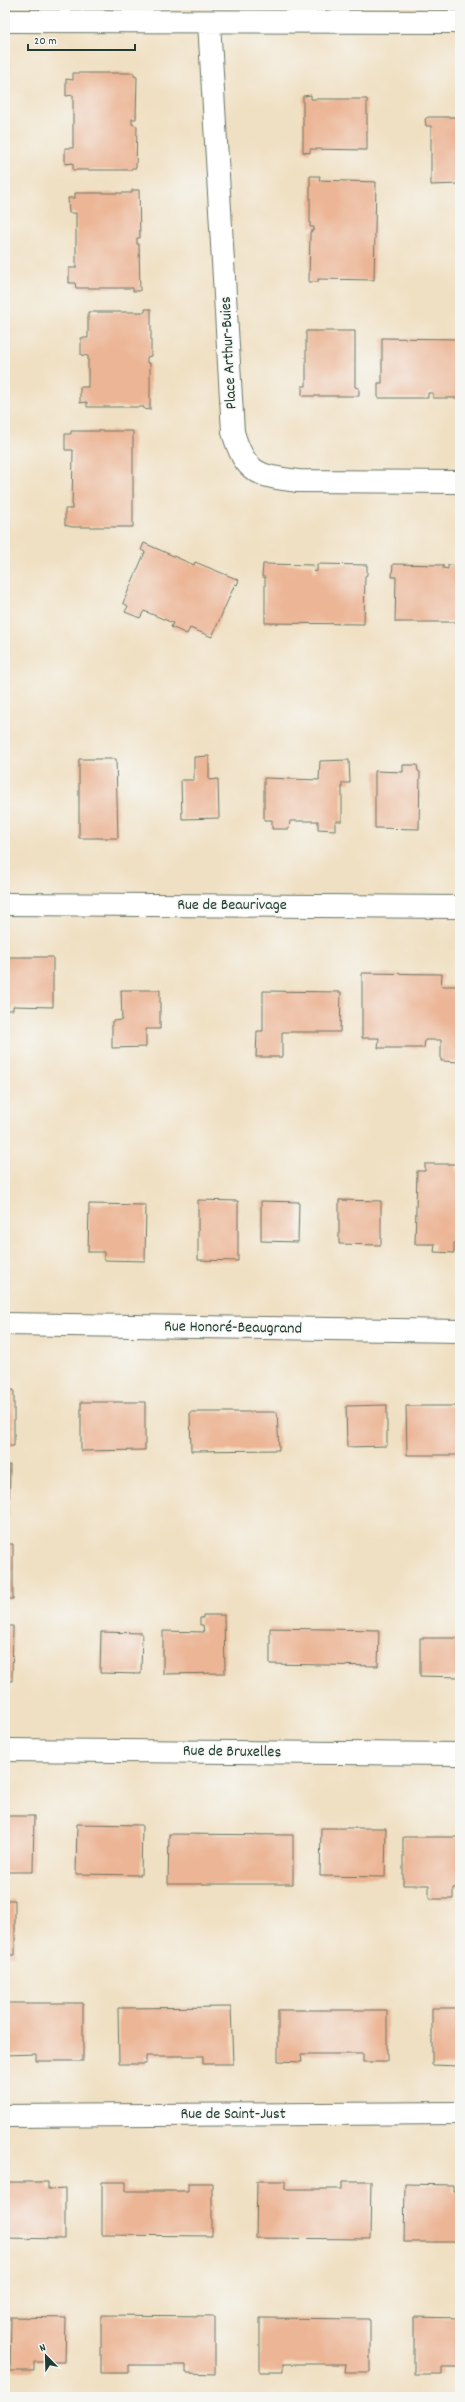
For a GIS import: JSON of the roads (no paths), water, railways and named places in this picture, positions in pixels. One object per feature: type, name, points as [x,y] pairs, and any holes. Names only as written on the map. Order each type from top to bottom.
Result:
[{"type":"street","points":[[5,21],[460,22]]},
{"type":"street","name":"Place Arthur-Buies","points":[[209,22],[234,432],[240,454],[251,469],[272,478],[298,481],[460,482]]},
{"type":"street","name":"Rue de Beaurivage","points":[[5,904],[460,907]]},
{"type":"street","name":"Rue Honoré-Beaugrand","points":[[5,1324],[460,1331]]},
{"type":"street","name":"Rue de Bruxelles","points":[[5,1750],[460,1754]]},
{"type":"street","name":"Rue de Saint-Just","points":[[5,2116],[460,2113]]}]
